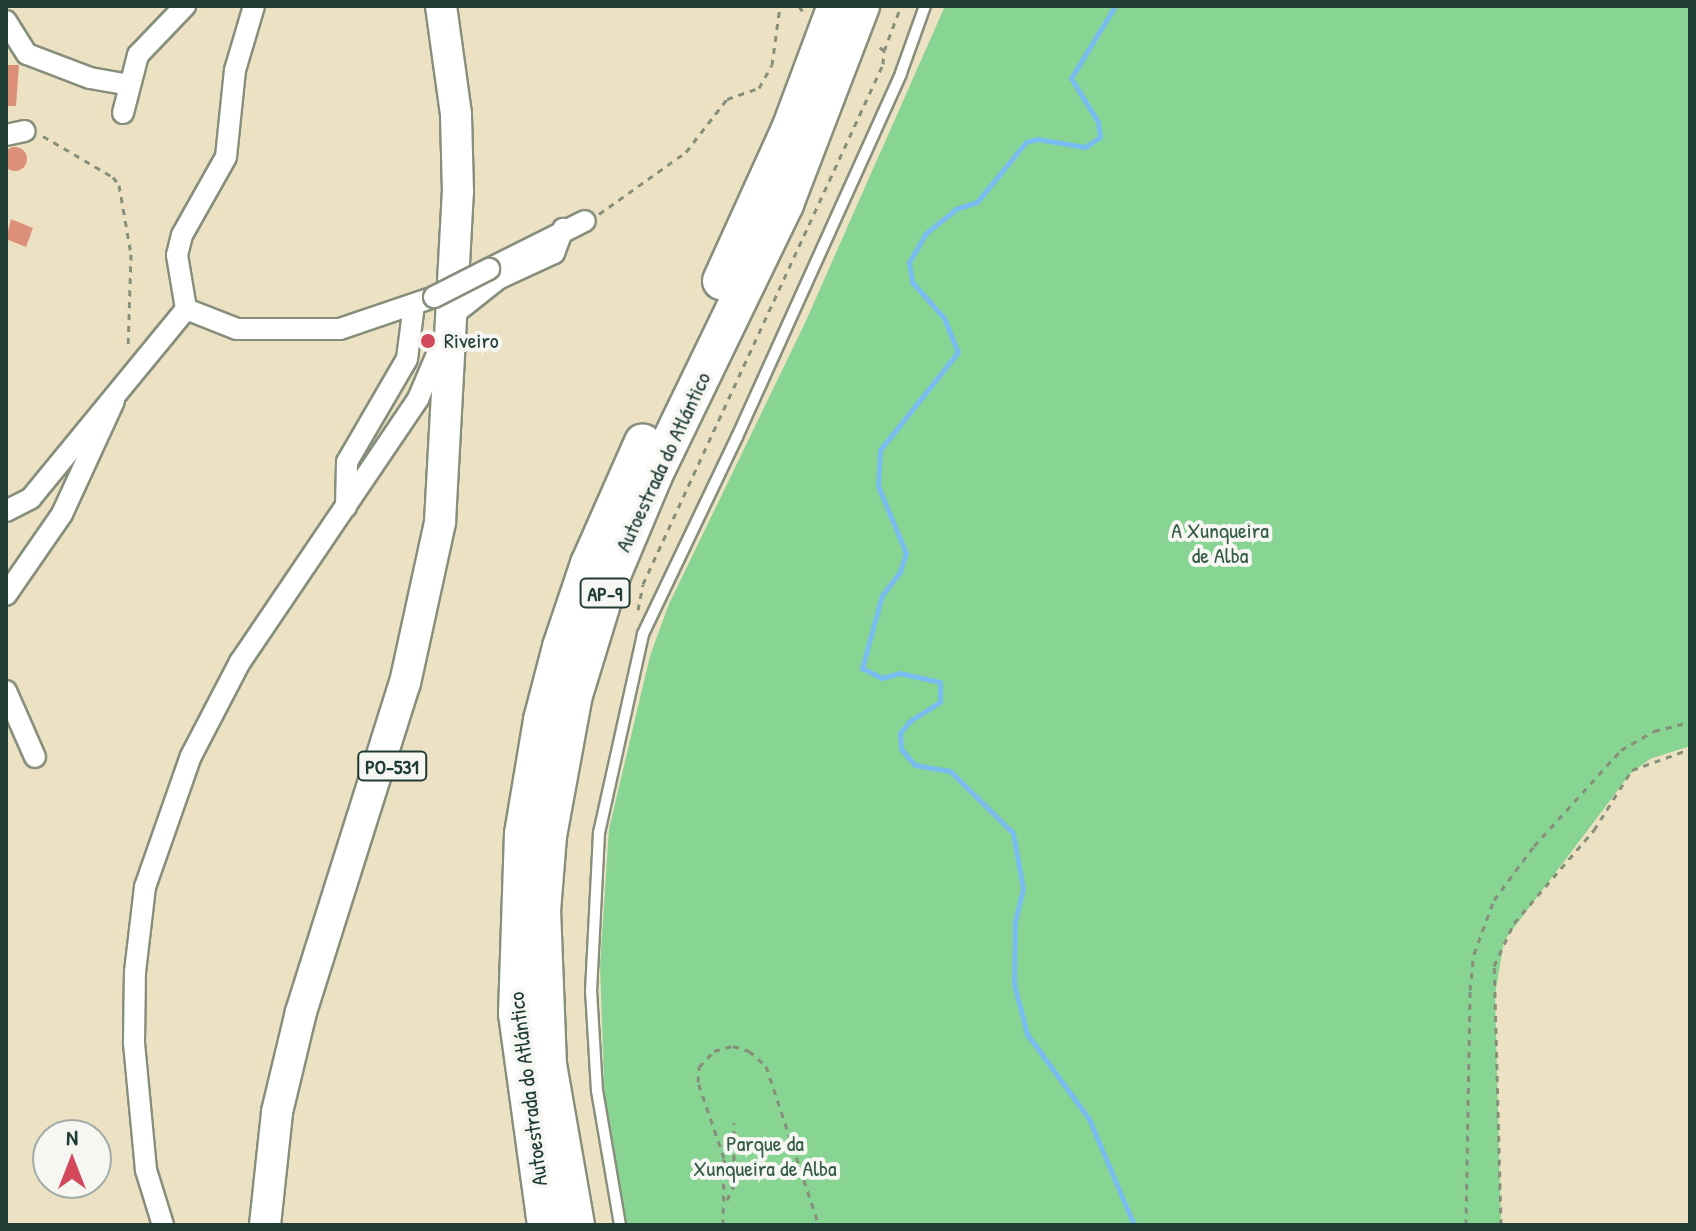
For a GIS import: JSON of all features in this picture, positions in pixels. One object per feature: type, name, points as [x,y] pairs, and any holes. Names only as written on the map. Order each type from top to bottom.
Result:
[{"type":"highway","name":"Autoestrada do Atlántico","points":[[546,1225],[523,1087],[515,968],[523,834],[542,720],[594,552],[790,129],[836,6]]},
{"type":"highway","name":"Autoestrada do Atlántico","points":[[576,1225],[548,1065],[542,911],[548,836],[574,695],[613,573],[654,475],[785,204],[861,6]]},
{"type":"main road","name":"PO-531","points":[[279,1225],[284,1155],[303,1058],[425,662],[448,554],[456,114],[441,6]]},
{"type":"main road","name":"PO-531","points":[[265,1225],[277,1112],[301,1012],[405,683],[430,585],[447,456],[452,304],[470,117],[456,6]]},
{"type":"street","points":[[123,113],[138,55],[185,6]]},
{"type":"street","points":[[186,309],[177,255],[182,235],[226,157],[235,70],[254,6]]},
{"type":"street","points":[[6,21],[27,54],[90,78],[128,85]]},
{"type":"street","points":[[163,1225],[146,1170],[134,1042],[145,887],[191,756],[233,675],[418,399],[452,304],[489,269],[563,229],[585,221]]},
{"type":"street","points":[[186,309],[237,329],[325,329],[359,325],[414,304],[452,304],[554,253],[563,229]]},
{"type":"street","points":[[346,510],[347,462],[407,359],[414,304]]},
{"type":"street","points":[[6,511],[31,498],[186,309]]},
{"type":"street","points":[[6,595],[68,502],[126,379]]},
{"type":"street","points":[[6,691],[35,757]]},
{"type":"lane","points":[[620,1225],[598,1105],[591,991],[599,833],[643,634],[744,422],[901,73],[925,6]]},
{"type":"path","points":[[585,221],[622,201],[686,152],[727,99],[759,88],[772,65],[780,6]]},
{"type":"path","points":[[643,634],[638,607],[643,584],[847,148],[901,6]]},
{"type":"path","points":[[878,45],[884,51]]},
{"type":"path","points":[[16,133],[56,140],[119,185],[131,254],[126,379]]},
{"type":"path","points":[[1466,1225],[1470,990],[1474,954],[1494,900],[1534,846],[1621,750],[1654,731],[1690,722]]},
{"type":"path","points":[[1501,1225],[1494,966],[1514,923],[1594,830],[1632,770],[1690,749]]},
{"type":"path","points":[[723,1225],[724,1158],[698,1082],[699,1067],[714,1051],[733,1046],[766,1066],[819,1225]]},
{"type":"path","points":[[725,1204],[734,1185],[734,1123]]},
{"type":"green space","name":"A Xunqueira de Alba","points":[[945,6],[1690,6],[1690,746],[1650,759],[1630,774],[1504,941],[1495,995],[1501,1225],[627,1225],[605,1109],[600,966],[609,829],[650,656],[669,604],[805,323]]},
{"type":"building","points":[[6,65],[19,65],[16,106],[6,106]]},
{"type":"building","points":[[15,147],[23,151],[27,159],[23,167],[15,171],[7,167],[3,159],[7,151]]},
{"type":"building","points":[[11,219],[33,228],[26,247],[6,239]]},
{"type":"waterway","points":[[1115,6],[1071,78],[1098,122],[1100,137],[1085,147],[1038,139],[1026,142],[977,202],[956,209],[926,233],[909,262],[912,282],[944,318],[958,352],[880,450],[878,486],[906,553],[900,572],[882,595],[862,668],[882,678],[899,673],[940,682],[940,702],[910,721],[900,733],[901,749],[915,765],[950,771],[1013,833],[1023,889],[1015,922],[1014,984],[1027,1034],[1089,1119],[1134,1225]]},
{"type":"place","name":"Riveiro","points":[[428,341]]},
{"type":"park label","name":"Parque da Xunqueira de Alba","points":[[765,1156]]}]
